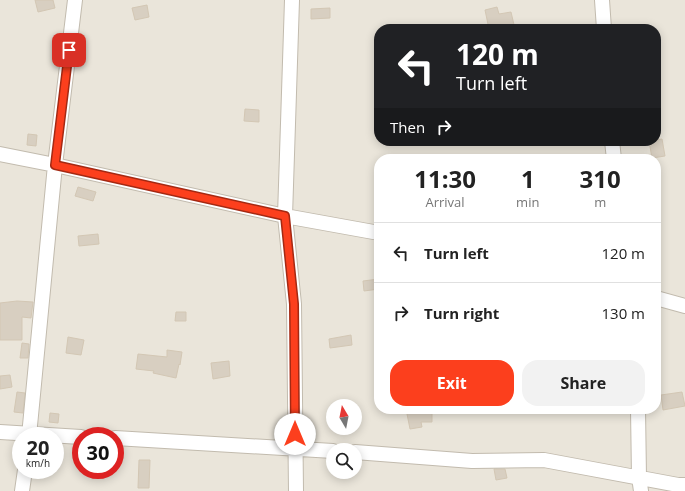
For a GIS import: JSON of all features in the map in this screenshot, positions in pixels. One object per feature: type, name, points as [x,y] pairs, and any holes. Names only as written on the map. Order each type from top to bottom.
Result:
[{"type":"street","points":[[31,427],[55,165],[75,0]]},
{"type":"street","points":[[292,0],[285,216],[294,304],[296,491]]},
{"type":"street","points":[[602,0],[604,24]]},
{"type":"street","points":[[0,154],[285,216],[374,232]]},
{"type":"street","points":[[661,299],[685,306]]},
{"type":"street","points":[[638,414],[640,484]]},
{"type":"street","points":[[0,432],[12,433]]},
{"type":"street","points":[[124,438],[326,450]]},
{"type":"street","points":[[362,453],[472,461],[544,460],[640,484],[685,485]]},
{"type":"street","points":[[22,491],[24,479]]},
{"type":"shaded area","points":[[0,0],[685,0],[685,491],[0,491]]},
{"type":"building","points":[[35,0],[53,0],[55,8],[38,12]]},
{"type":"building","points":[[147,5],[149,17],[135,20],[132,8]]},
{"type":"building","points":[[497,7],[499,14],[511,12],[514,24],[488,24],[485,10]]},
{"type":"building","points":[[330,8],[330,18],[311,19],[311,9]]},
{"type":"building","points":[[245,109],[259,110],[259,122],[244,121]]},
{"type":"building","points":[[28,134],[37,135],[36,146],[27,145]]},
{"type":"building","points":[[661,139],[665,156],[661,157],[661,154],[651,154],[650,146],[661,146]]},
{"type":"building","points":[[78,187],[96,192],[93,201],[75,196]]},
{"type":"building","points":[[98,234],[99,244],[79,246],[78,236]]},
{"type":"building","points":[[374,280],[374,290],[364,291],[363,281]]},
{"type":"building","points":[[17,301],[33,302],[31,318],[22,317],[22,340],[0,340],[0,303]]},
{"type":"building","points":[[176,312],[186,312],[186,321],[175,321]]},
{"type":"building","points":[[351,335],[352,345],[330,348],[329,339]]},
{"type":"building","points":[[68,337],[84,340],[81,355],[66,353]]},
{"type":"building","points":[[22,343],[29,344],[28,358],[20,358]]},
{"type":"building","points":[[167,350],[182,352],[176,378],[153,373],[154,371],[136,369],[138,354],[167,357]]},
{"type":"building","points":[[229,361],[230,376],[213,379],[211,363]]},
{"type":"building","points":[[10,375],[12,387],[0,389],[0,376]]},
{"type":"building","points":[[17,392],[25,393],[23,413],[14,412]]},
{"type":"building","points":[[682,392],[685,406],[663,410],[661,395]]},
{"type":"building","points":[[50,413],[59,414],[58,423],[49,422]]},
{"type":"building","points":[[407,414],[432,414],[432,422],[421,422],[422,427],[410,429]]},
{"type":"building","points":[[139,460],[150,460],[149,488],[138,488]]},
{"type":"building","points":[[494,469],[505,469],[507,478],[496,480]]},
{"type":"route","points":[[69,50],[55,165],[285,216],[294,304],[295,434]]}]
